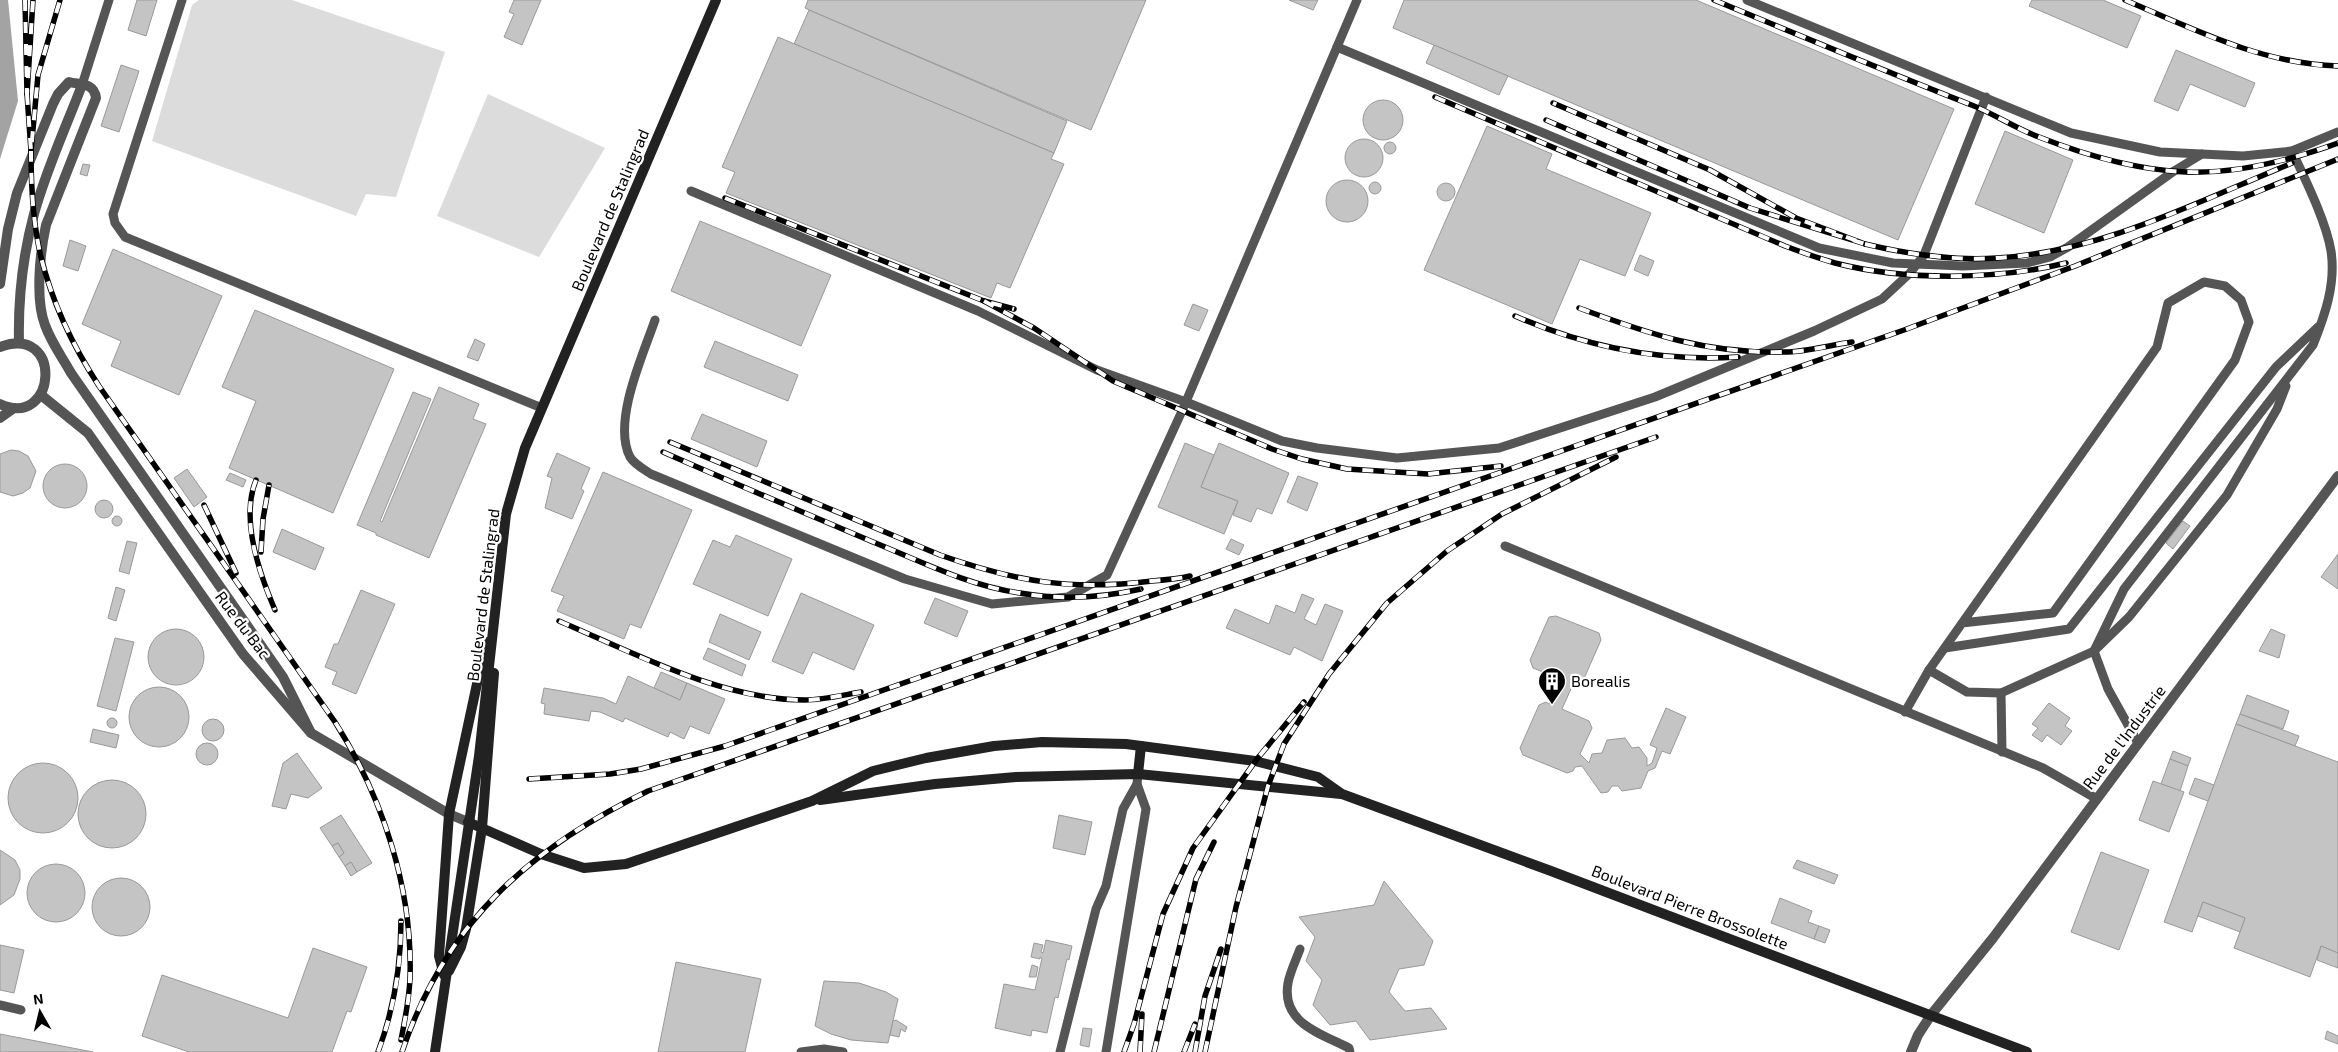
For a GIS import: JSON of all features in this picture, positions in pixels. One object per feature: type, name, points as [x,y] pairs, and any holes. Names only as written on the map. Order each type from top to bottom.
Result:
[{"type":"main road","name":"Boulevard de Stalingrad","points":[[435,1052],[479,756],[506,514],[525,448],[716,0]]},
{"type":"main road","points":[[445,979],[438,956],[449,814],[476,684],[497,597]]},
{"type":"main road","points":[[445,979],[461,946],[466,929],[482,828],[493,702],[497,597]]},
{"type":"main road","name":"Boulevard Pierre Brossolette","points":[[468,822],[541,854],[584,868],[626,864],[812,801],[873,772],[926,758],[994,746],[1042,742],[1141,746],[1212,754],[1276,765],[1318,777],[1342,794],[1551,871],[2027,1052]]},
{"type":"main road","points":[[1138,779],[1141,746]]},
{"type":"main road","name":"Boulevard Pierre Brossolette","points":[[812,801],[934,784],[1016,777],[1138,779],[1342,794]]},
{"type":"street","points":[[0,284],[8,229],[17,193],[58,94],[70,82],[91,86],[95,91],[96,98],[44,232],[40,283],[42,316],[45,326],[71,373],[283,676],[311,733]]},
{"type":"street","points":[[19,344],[18,320],[27,246],[34,213],[82,84]]},
{"type":"street","points":[[0,347],[19,344],[34,350],[45,363],[47,379],[41,395],[24,406],[14,408],[0,418]]},
{"type":"street","name":"Rue du Bac","points":[[41,395],[88,433],[243,654],[311,733],[449,814],[468,822]]},
{"type":"street","points":[[0,404],[14,408]]},
{"type":"street","name":"Rue de l'Industrie","points":[[1911,1052],[1918,1035],[1931,1015],[1993,938],[2338,476]]},
{"type":"lane","points":[[82,84],[109,0]]},
{"type":"lane","points":[[182,0],[113,214],[115,223],[125,237],[542,408]]},
{"type":"lane","points":[[655,320],[632,389],[625,425],[625,442],[631,459],[651,474],[904,579],[992,604],[1068,596],[1107,575],[1186,402],[1356,0]]},
{"type":"lane","points":[[1748,0],[2071,133],[2160,152],[2243,156],[2292,151],[2338,132]]},
{"type":"lane","points":[[1337,47],[1819,248],[1893,263],[1963,266],[2027,263],[2050,257],[2068,247],[2174,171],[2202,154]]},
{"type":"lane","points":[[691,190],[978,311],[1097,370],[1186,402],[1282,441],[1317,448],[1397,458],[1499,448],[1655,397],[1814,331],[1882,299],[1910,273],[1924,255],[1986,97]]},
{"type":"lane","points":[[2138,743],[2108,689],[2094,651],[2124,589],[2290,376],[2313,345],[2322,324],[2332,281],[2331,251],[2319,212],[2292,151]]},
{"type":"lane","points":[[1906,712],[1929,670],[2157,347],[2168,303],[2204,282],[2225,286],[2241,300],[2249,322],[2235,360],[2053,613],[1962,624]]},
{"type":"lane","points":[[1945,648],[2069,629],[2276,367],[2322,324]]},
{"type":"lane","points":[[1929,670],[1967,692],[2001,693],[2094,651],[2129,617],[2227,495],[2276,409],[2290,376]]},
{"type":"lane","points":[[1505,546],[2042,768],[2096,799]]},
{"type":"lane","points":[[2001,693],[2002,752]]},
{"type":"lane","points":[[1060,1052],[1096,909],[1106,886],[1123,808],[1138,779]]},
{"type":"lane","points":[[1106,1052],[1146,809],[1138,779]]},
{"type":"lane","points":[[1300,949],[1288,981],[1287,998],[1290,1010],[1305,1026],[1349,1048],[1350,1052]]},
{"type":"lane","points":[[0,1005],[22,1010]]},
{"type":"lane","points":[[801,1052],[824,1049],[843,1052]]},
{"type":"shaded area","points":[[0,0],[8,0],[18,101],[0,159]]},
{"type":"shaded area","points":[[199,0],[292,0],[445,52],[396,197],[366,194],[356,216],[152,141],[192,5]]},
{"type":"shaded area","points":[[488,94],[605,148],[539,257],[437,216]]},
{"type":"building","points":[[137,0],[157,0],[146,36],[128,30]]},
{"type":"building","points":[[514,0],[541,0],[522,45],[504,37],[514,14],[509,12]]},
{"type":"building","points":[[808,0],[1146,0],[1091,130],[809,10],[805,8]]},
{"type":"building","points":[[1289,0],[1318,0],[1313,10]]},
{"type":"building","points":[[1404,0],[1696,0],[1954,109],[1898,240],[1393,28]]},
{"type":"building","points":[[2032,0],[2103,0],[2141,16],[2127,48],[2029,6]]},
{"type":"building","points":[[809,10],[1067,121],[1054,153],[794,44]]},
{"type":"building","points":[[778,37],[1054,153],[1051,159],[1064,164],[1010,288],[997,283],[991,298],[726,193],[735,172],[722,167]]},
{"type":"building","points":[[1434,45],[1508,76],[1499,95],[1426,63]]},
{"type":"building","points":[[2176,50],[2255,83],[2245,107],[2190,84],[2178,111],[2154,101]]},
{"type":"building","points":[[121,65],[139,71],[119,132],[101,126]]},
{"type":"building","points":[[1387,100],[1394,103],[1400,109],[1403,120],[1402,128],[1394,137],[1387,140],[1379,140],[1372,137],[1364,128],[1363,116],[1366,109],[1375,101]]},
{"type":"building","points":[[1487,126],[1552,154],[1546,169],[1651,213],[1625,276],[1580,259],[1552,324],[1424,270]]},
{"type":"building","points":[[2005,131],[2073,160],[2044,233],[1975,204]]},
{"type":"building","points":[[1364,139],[1371,140],[1377,145],[1382,151],[1382,165],[1377,171],[1371,176],[1364,177],[1357,176],[1351,171],[1346,165],[1345,158],[1346,151],[1351,145],[1357,140]]},
{"type":"building","points":[[1388,142],[1392,142],[1396,148],[1392,154],[1388,154],[1384,150],[1384,146]]},
{"type":"building","points":[[83,164],[90,165],[87,176],[80,174]]},
{"type":"building","points":[[1351,180],[1359,183],[1365,189],[1368,201],[1365,213],[1359,219],[1343,222],[1335,219],[1329,213],[1326,197],[1329,189],[1335,183]]},
{"type":"building","points":[[1373,182],[1377,182],[1381,188],[1377,194],[1373,194],[1369,190],[1369,186]]},
{"type":"building","points":[[1446,183],[1452,186],[1455,192],[1452,198],[1446,201],[1440,198],[1437,192],[1440,186]]},
{"type":"building","points":[[700,221],[831,275],[801,346],[671,291]]},
{"type":"building","points":[[70,240],[86,246],[78,271],[63,266]]},
{"type":"building","points":[[113,249],[222,296],[179,395],[111,366],[121,341],[82,324]]},
{"type":"building","points":[[1640,255],[1654,261],[1648,276],[1634,270]]},
{"type":"building","points":[[1193,304],[1208,310],[1199,331],[1184,325]]},
{"type":"building","points":[[255,310],[394,369],[333,513],[229,468],[256,401],[222,387]]},
{"type":"building","points":[[475,339],[485,344],[478,361],[467,357]]},
{"type":"building","points":[[715,341],[798,375],[788,401],[704,367]]},
{"type":"building","points":[[439,387],[479,404],[473,419],[486,424],[429,558],[357,525],[413,392],[431,399],[380,521],[382,522]]},
{"type":"building","points":[[702,414],[767,441],[757,467],[691,439]]},
{"type":"building","points":[[1185,443],[1214,455],[1201,487],[1238,501],[1224,534],[1158,507]]},
{"type":"building","points":[[1219,443],[1289,473],[1272,514],[1257,508],[1251,522],[1233,515],[1238,501],[1201,487]]},
{"type":"building","points":[[11,450],[19,451],[28,456],[36,471],[30,488],[23,493],[13,496],[0,492],[0,454]]},
{"type":"building","points":[[557,453],[590,468],[581,489],[584,491],[572,519],[545,508],[552,478],[547,476]]},
{"type":"building","points":[[69,464],[81,470],[86,477],[86,495],[81,502],[74,507],[61,508],[53,505],[46,498],[43,482],[46,474],[53,467]]},
{"type":"building","points":[[187,469],[207,497],[194,507],[174,478]]},
{"type":"building","points":[[603,472],[692,510],[641,628],[630,624],[624,639],[557,611],[564,596],[551,591]]},
{"type":"building","points":[[230,473],[246,480],[243,487],[226,480]]},
{"type":"building","points":[[1298,476],[1318,483],[1307,511],[1287,502]]},
{"type":"building","points":[[104,500],[110,503],[113,509],[110,515],[104,518],[98,515],[95,509],[98,503]]},
{"type":"building","points":[[117,516],[122,521],[117,526],[112,521]]},
{"type":"building","points":[[2183,521],[2190,526],[2173,549],[2166,543]]},
{"type":"building","points":[[282,529],[324,548],[315,570],[273,552]]},
{"type":"building","points":[[736,535],[792,559],[768,616],[693,584],[713,540],[730,547]]},
{"type":"building","points":[[1231,539],[1244,545],[1239,555],[1226,549]]},
{"type":"building","points":[[127,541],[137,543],[129,574],[119,571]]},
{"type":"building","points":[[2338,554],[2338,589],[2321,577]]},
{"type":"building","points":[[116,587],[125,590],[116,621],[108,618]]},
{"type":"building","points":[[361,590],[395,604],[356,694],[332,684],[337,672],[325,667],[334,644],[338,644]]},
{"type":"building","points":[[801,593],[874,625],[854,670],[813,652],[803,674],[772,661]]},
{"type":"building","points":[[1302,594],[1314,599],[1304,619],[1316,625],[1325,604],[1343,611],[1322,661],[1294,647],[1290,655],[1226,628],[1235,609],[1269,624],[1276,605],[1295,613]]},
{"type":"building","points":[[935,598],[968,611],[957,637],[924,623]]},
{"type":"building","points":[[720,614],[761,632],[749,660],[709,642]]},
{"type":"building","name":"Borealis","points":[[1556,616],[1599,633],[1601,640],[1582,683],[1575,680],[1562,709],[1589,721],[1592,728],[1580,754],[1589,763],[1592,754],[1602,753],[1607,740],[1625,738],[1632,748],[1639,747],[1647,758],[1647,766],[1652,763],[1657,748],[1650,745],[1666,708],[1686,717],[1670,754],[1662,751],[1655,768],[1648,771],[1641,788],[1622,791],[1618,786],[1612,786],[1608,792],[1601,793],[1582,766],[1575,767],[1573,771],[1567,773],[1523,755],[1520,748],[1539,705],[1546,702],[1549,704],[1560,679],[1533,668],[1530,660],[1549,617]]},
{"type":"building","points":[[171,629],[181,629],[196,637],[202,646],[204,657],[202,668],[196,677],[181,685],[171,685],[160,680],[153,673],[148,662],[148,652],[153,641],[160,634]]},
{"type":"building","points":[[2271,629],[2285,635],[2279,658],[2259,651]]},
{"type":"building","points":[[115,638],[134,642],[116,711],[97,706]]},
{"type":"building","points":[[708,648],[746,665],[742,676],[703,659]]},
{"type":"building","points":[[661,672],[687,683],[680,700],[654,688]]},
{"type":"building","points":[[628,676],[680,700],[687,683],[725,699],[709,734],[690,726],[684,739],[670,732],[668,737],[625,718],[623,722],[600,712],[591,711],[589,721],[544,714],[545,704],[541,703],[544,688],[603,698],[616,704]]},
{"type":"building","points":[[159,687],[175,692],[180,696],[184,701],[189,717],[184,733],[180,738],[175,742],[159,747],[143,742],[138,738],[134,733],[129,717],[134,701],[138,696],[143,692]]},
{"type":"building","points":[[2247,695],[2289,711],[2283,729],[2240,714]]},
{"type":"building","points":[[2049,703],[2070,718],[2065,726],[2072,731],[2061,745],[2047,735],[2042,742],[2032,735],[2038,728],[2032,724]]},
{"type":"building","points":[[2240,714],[2299,736],[2295,746],[2236,724]]},
{"type":"building","points":[[110,718],[114,718],[117,723],[116,727],[110,728],[107,725],[107,721]]},
{"type":"building","points":[[213,719],[221,722],[224,730],[221,738],[213,741],[205,738],[202,730],[205,722]]},
{"type":"building","points":[[2236,724],[2338,762],[2338,953],[2321,946],[2310,977],[2234,948],[2245,918],[2203,902],[2192,932],[2164,922]]},
{"type":"building","points":[[93,729],[119,735],[116,748],[90,742]]},
{"type":"building","points":[[207,743],[215,746],[218,754],[215,762],[207,765],[199,762],[196,754],[199,746]]},
{"type":"building","points":[[2173,751],[2191,758],[2188,766],[2170,759]]},
{"type":"building","points":[[297,753],[322,788],[308,798],[291,794],[286,809],[272,806],[283,763]]},
{"type":"building","points":[[2170,759],[2188,766],[2180,791],[2161,784]]},
{"type":"building","points":[[36,763],[50,763],[63,769],[72,778],[78,791],[76,811],[68,823],[50,833],[36,833],[23,827],[14,818],[8,805],[8,791],[14,778],[23,769]]},
{"type":"building","points":[[2195,778],[2214,785],[2208,801],[2189,794]]},
{"type":"building","points":[[119,780],[131,786],[140,795],[146,807],[144,827],[136,838],[119,848],[105,848],[88,838],[80,827],[78,807],[88,790],[99,782]]},
{"type":"building","points":[[2153,781],[2184,792],[2169,832],[2139,820]]},
{"type":"building","points":[[341,815],[372,863],[357,872],[351,862],[345,866],[339,857],[344,853],[338,843],[332,846],[320,828]]},
{"type":"building","points":[[1059,815],[1092,822],[1085,855],[1053,848]]},
{"type":"building","points":[[338,843],[344,853],[339,857],[332,846]]},
{"type":"building","points":[[0,850],[15,860],[20,870],[20,879],[14,895],[0,905]]},
{"type":"building","points":[[2101,852],[2149,870],[2119,950],[2071,932]]},
{"type":"building","points":[[1797,860],[1838,875],[1834,884],[1793,868]]},
{"type":"building","points":[[351,862],[357,872],[351,876],[345,866]]},
{"type":"building","points":[[56,864],[67,866],[80,877],[85,893],[83,904],[72,917],[56,922],[45,920],[32,909],[27,893],[29,882],[40,869]]},
{"type":"building","points":[[115,878],[127,878],[142,886],[150,901],[150,913],[142,928],[127,936],[115,936],[100,928],[92,913],[92,901],[100,886]]},
{"type":"building","points":[[1384,881],[1433,941],[1424,965],[1399,969],[1389,992],[1405,1011],[1431,1008],[1447,1029],[1370,1040],[1356,1021],[1330,1025],[1313,1005],[1322,980],[1306,961],[1315,937],[1299,917],[1374,905]]},
{"type":"building","points":[[1780,898],[1812,911],[1808,922],[1819,926],[1814,939],[1771,923]]},
{"type":"building","points":[[2203,902],[2245,918],[2240,932],[2198,916]]},
{"type":"building","points":[[1819,926],[1830,930],[1825,943],[1814,939]]},
{"type":"building","points":[[1046,940],[1072,946],[1058,998],[1055,997],[1047,1033],[1032,1030],[1031,1036],[995,1028],[1004,984],[1035,990],[1042,958],[1031,957],[1034,943],[1043,945],[1041,952],[1043,953]]},
{"type":"building","points":[[0,945],[24,950],[14,993],[0,990]]},
{"type":"building","points":[[2321,946],[2338,953],[2338,968],[2317,960]]},
{"type":"building","points":[[313,948],[367,967],[351,1012],[347,1011],[332,1052],[189,1052],[142,1036],[162,975],[288,1018]]},
{"type":"building","points":[[676,962],[761,979],[745,1052],[658,1052]]},
{"type":"building","points":[[1032,965],[1038,967],[1036,977],[1029,977]]},
{"type":"building","points":[[824,981],[859,983],[886,992],[898,999],[888,1043],[851,1040],[831,1034],[815,1026]]},
{"type":"building","points":[[896,1020],[907,1027],[905,1032],[901,1029],[899,1037],[890,1035],[893,1021]]},
{"type":"building","points":[[1083,1028],[1092,1029],[1089,1047],[1080,1045]]},
{"type":"building","points":[[2327,1031],[2338,1036],[2338,1044],[2325,1039]]},
{"type":"building","points":[[0,1034],[93,1052],[0,1052]]},
{"type":"railway","points":[[25,0],[27,94],[33,0]]},
{"type":"railway","points":[[27,94],[31,151],[38,75],[60,0]]},
{"type":"railway","points":[[1714,0],[1974,106],[2039,137],[2074,150],[2130,165],[2168,171],[2225,171],[2264,165],[2338,143]]},
{"type":"railway","points":[[2125,0],[2202,33],[2255,52],[2310,64],[2338,66]]},
{"type":"railway","points":[[1435,97],[1785,246],[1835,263],[1891,273],[1951,276],[2011,273],[2066,263]]},
{"type":"railway","points":[[1546,120],[1750,208],[1865,244],[1796,218],[1710,170],[1553,103]]},
{"type":"railway","points":[[31,151],[33,204],[41,257],[51,291],[81,356],[99,386],[335,722],[352,751],[381,813],[392,845],[400,878],[410,945],[410,979],[407,1010],[401,1040]]},
{"type":"railway","points":[[529,779],[610,774],[641,769],[725,746],[1904,330],[2075,266],[2338,159]]},
{"type":"railway","points":[[1865,244],[1914,254],[1947,258],[1980,259],[2036,254],[2111,236],[2148,223],[2292,163]]},
{"type":"railway","points":[[725,198],[984,301],[1014,309]]},
{"type":"railway","points":[[984,301],[1034,328],[1113,381],[1272,449],[1302,459],[1347,469],[1428,474],[1501,466]]},
{"type":"railway","points":[[1579,308],[1654,334],[1729,350],[1792,352],[1852,342]]},
{"type":"railway","points":[[1515,316],[1569,336],[1624,350],[1680,357],[1738,357]]},
{"type":"railway","points":[[402,1052],[420,1006],[442,965],[467,928],[496,895],[529,865],[565,838],[648,791],[1656,437]]},
{"type":"railway","points":[[670,442],[940,555],[994,572],[1044,582],[1096,585],[1167,580],[1190,576]]},
{"type":"railway","points":[[663,452],[927,565],[982,585],[1001,590],[1050,597],[1096,596],[1141,589]]},
{"type":"railway","points":[[1205,1052],[1236,907],[1268,786],[1284,744],[1329,674],[1387,603],[1447,551],[1502,514],[1616,457]]},
{"type":"railway","points":[[256,480],[250,512],[253,546],[263,580],[275,610]]},
{"type":"railway","points":[[261,552],[263,519],[269,485]]},
{"type":"railway","points":[[204,505],[236,573]]},
{"type":"railway","points":[[559,621],[648,660],[710,683],[742,692],[774,698],[805,700],[861,692]]},
{"type":"railway","points":[[1124,1052],[1134,1024],[1163,914],[1193,848],[1257,759],[1304,702]]},
{"type":"railway","points":[[1154,1052],[1196,879],[1214,842]]},
{"type":"railway","points":[[378,1052],[396,988],[400,955],[401,921]]},
{"type":"railway","points":[[1195,1052],[1205,996],[1221,949]]},
{"type":"railway","points":[[1140,1052],[1142,1014]]},
{"type":"railway","points":[[1184,1052],[1195,1024]]},
{"type":"place","name":"Borealis","points":[[1552,705]]}]
